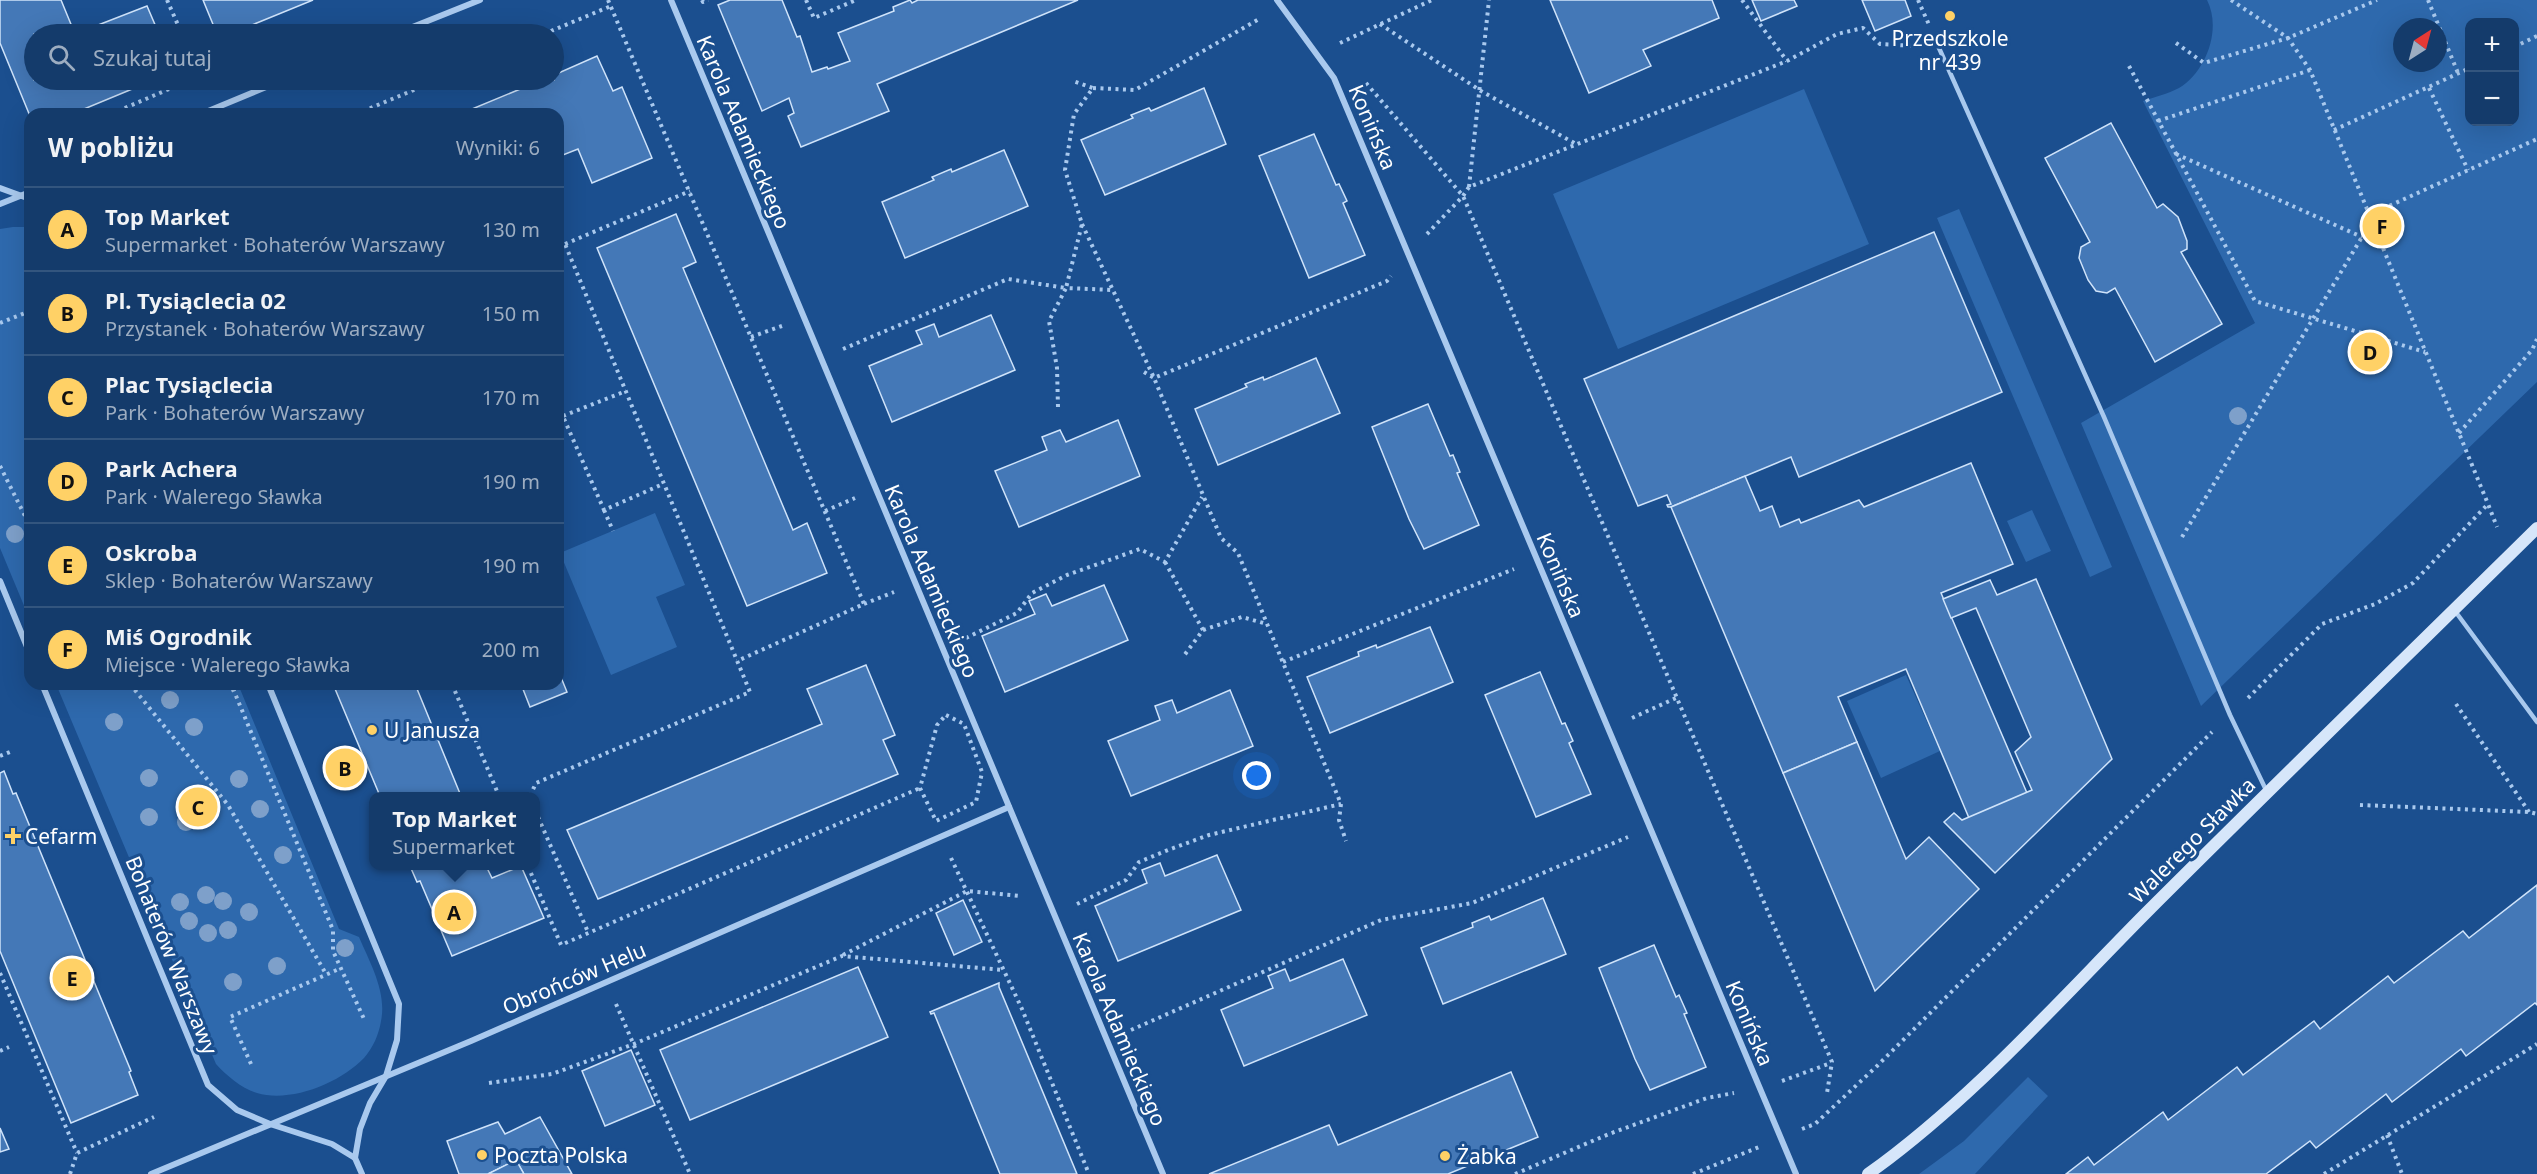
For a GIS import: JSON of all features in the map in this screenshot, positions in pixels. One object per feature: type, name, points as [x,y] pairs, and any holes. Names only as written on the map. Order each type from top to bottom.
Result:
[{"type":"street","points":[[420,24],[480,0]]},
{"type":"street","name":"Karola Adamieckiego","points":[[671,0],[1163,1174]]},
{"type":"street","name":"Konińska","points":[[1277,0],[1334,78],[1796,1174]]},
{"type":"street","points":[[215,108],[259,90]]},
{"type":"street","points":[[0,188],[22,195]]},
{"type":"street","points":[[0,204],[22,195]]},
{"type":"street","name":"Walerego Sławka","points":[[1868,1174],[1937,1119],[2001,1058],[2537,528]]},
{"type":"street","points":[[0,581],[24,639]]},
{"type":"street","name":"Bohaterów Warszawy","points":[[44,690],[208,1085],[237,1110],[270,1124],[332,1144],[355,1158]]},
{"type":"street","points":[[270,690],[399,1004],[397,1040],[386,1076],[366,1112],[360,1129],[355,1158],[362,1174]]},
{"type":"street","name":"Obrońców Helu","points":[[151,1174],[607,982],[1009,807]]},
{"type":"lane","points":[[1939,48],[2230,715],[2267,793]]},
{"type":"lane","points":[[2455,611],[2537,722]]},
{"type":"path","points":[[167,0],[178,24]]},
{"type":"path","points":[[608,0],[864,604]]},
{"type":"path","points":[[702,0],[704,2],[708,0]]},
{"type":"path","points":[[806,0],[814,18],[856,0]]},
{"type":"path","points":[[1334,46],[1432,0]]},
{"type":"path","points":[[1154,378],[1387,281],[1408,253],[1464,196],[1469,187],[1489,0]]},
{"type":"path","points":[[1742,0],[1787,61]]},
{"type":"path","points":[[2231,0],[2288,38],[2310,70],[2509,555]]},
{"type":"path","points":[[2176,43],[2204,63],[2288,38],[2377,0]]},
{"type":"path","points":[[2428,0],[2458,73]]},
{"type":"path","points":[[564,26],[611,6]]},
{"type":"path","points":[[1072,81],[1093,88],[1135,90],[1265,15]]},
{"type":"path","points":[[1380,24],[1481,91],[1576,144]]},
{"type":"path","points":[[1469,187],[1787,61],[1837,34],[1863,28],[1880,44],[1939,48]]},
{"type":"path","points":[[2519,44],[2537,36]]},
{"type":"path","points":[[2129,66],[2255,301],[2425,352]]},
{"type":"path","points":[[2158,121],[2310,70]]},
{"type":"path","points":[[2334,130],[2465,70]]},
{"type":"path","points":[[1360,76],[1464,196],[1832,1062],[1827,1093]]},
{"type":"path","points":[[1093,88],[1074,114],[1065,170],[1082,224],[1154,378],[1221,538],[1239,553],[1341,804],[1339,820],[1346,841]]},
{"type":"path","points":[[2429,88],[2468,170]]},
{"type":"path","points":[[125,108],[167,90]]},
{"type":"path","points":[[370,108],[414,90]]},
{"type":"path","points":[[2369,215],[2537,139]]},
{"type":"path","points":[[2176,154],[2362,237]]},
{"type":"path","points":[[532,792],[536,783],[750,692],[565,244],[690,191]]},
{"type":"path","points":[[1058,407],[1057,368],[1049,321],[1066,288],[1082,224]]},
{"type":"path","points":[[2166,564],[2362,237],[2376,231]]},
{"type":"path","points":[[839,351],[1008,279],[1066,288],[1113,290]]},
{"type":"path","points":[[0,323],[24,313]]},
{"type":"path","points":[[751,337],[785,324]]},
{"type":"path","points":[[2459,433],[2532,350],[2537,339]]},
{"type":"path","points":[[1144,372],[1154,378]]},
{"type":"path","points":[[564,416],[626,391]]},
{"type":"path","points":[[564,418],[613,531]]},
{"type":"path","points":[[0,466],[24,514]]},
{"type":"path","points":[[604,510],[663,484]]},
{"type":"path","points":[[825,511],[861,496]]},
{"type":"path","points":[[1166,562],[1203,496]]},
{"type":"path","points":[[1795,1132],[1815,1124],[1877,1066],[2322,624],[2375,604],[2413,583],[2488,504]]},
{"type":"path","points":[[965,638],[1017,613],[1032,593],[1067,575],[1140,549],[1166,562],[1203,630]]},
{"type":"path","points":[[1283,662],[1523,565]]},
{"type":"path","points":[[736,661],[897,591]]},
{"type":"path","points":[[1183,657],[1203,630],[1242,617],[1267,624]]},
{"type":"path","points":[[135,690],[228,805],[326,974]]},
{"type":"path","points":[[233,690],[333,930],[333,951],[339,969],[364,1019]]},
{"type":"path","points":[[455,690],[497,792]]},
{"type":"path","points":[[1608,729],[1676,698]]},
{"type":"path","points":[[2456,704],[2529,812]]},
{"type":"path","points":[[936,821],[976,802],[982,771],[964,724],[946,715],[937,725],[920,788],[1022,1009],[1089,1174]]},
{"type":"path","points":[[0,756],[10,752]]},
{"type":"path","points":[[530,870],[561,945],[920,788]]},
{"type":"path","points":[[1074,905],[1126,880],[1139,862],[1168,850],[1209,835],[1341,804]]},
{"type":"path","points":[[2360,805],[2537,814]]},
{"type":"path","points":[[540,822],[588,932]]},
{"type":"path","points":[[1125,1033],[1381,920],[1472,903],[1634,834]]},
{"type":"path","points":[[489,1083],[552,1074],[634,1044],[842,956],[967,891],[1047,898]]},
{"type":"path","points":[[842,956],[1003,970]]},
{"type":"path","points":[[251,1064],[230,1017],[339,969]]},
{"type":"path","points":[[0,973],[77,1153],[70,1174]]},
{"type":"path","points":[[607,982],[690,1174]]},
{"type":"path","points":[[2324,1174],[2537,1044]]},
{"type":"path","points":[[0,1051],[9,1047]]},
{"type":"path","points":[[1515,1174],[1609,1134],[1707,1098],[1760,1089],[1832,1062]]},
{"type":"path","points":[[77,1153],[154,1117]]},
{"type":"path","points":[[2387,1135],[2402,1174]]},
{"type":"path","points":[[1693,1174],[1765,1144]]},
{"type":"shaded area","points":[[2207,0],[2537,0],[2537,382],[2201,706],[2081,423],[2255,323],[2143,101],[2166,94],[2189,81],[2204,61],[2209,49],[2213,24]]},
{"type":"shaded area","points":[[1804,89],[1869,244],[1618,349],[1553,194]]},
{"type":"shaded area","points":[[1959,209],[2112,567],[2090,577],[1937,218]]},
{"type":"shaded area","points":[[24,227],[24,606],[0,548],[0,229]]},
{"type":"shaded area","points":[[2032,510],[2051,551],[2026,562],[2007,521]]},
{"type":"shaded area","points":[[655,513],[685,585],[656,597],[677,647],[611,675],[564,563],[564,551]]},
{"type":"shaded area","points":[[1906,675],[1940,751],[1881,778],[1847,701]]},
{"type":"shaded area","points":[[59,690],[240,690],[339,929],[359,937],[380,989],[382,1010],[375,1041],[364,1058],[354,1067],[329,1083],[314,1089],[285,1095],[270,1095],[245,1088],[216,1064]]},
{"type":"shaded area","points":[[2028,1077],[2048,1096],[1975,1174],[1919,1174],[1964,1141]]},
{"type":"building","points":[[0,0],[61,0],[71,24],[24,24],[24,90],[130,90],[86,108],[27,108],[0,43]]},
{"type":"building","points":[[203,0],[313,0],[254,24],[213,24]]},
{"type":"building","points":[[730,0],[782,0],[797,37],[800,36],[812,72],[850,61],[838,33],[894,11],[893,7],[910,0],[912,3],[918,0],[1078,0],[877,84],[889,111],[801,147],[788,116],[794,113],[789,98],[762,111],[718,5]]},
{"type":"building","points":[[1550,0],[1712,0],[1719,18],[1643,50],[1651,66],[1589,93]]},
{"type":"building","points":[[1752,0],[1794,0],[1797,6],[1761,21]]},
{"type":"building","points":[[1862,0],[1905,0],[1911,16],[1875,31]]},
{"type":"building","points":[[147,6],[155,24],[101,24]]},
{"type":"building","points":[[597,56],[613,91],[622,87],[652,158],[592,183],[578,149],[564,155],[564,108],[474,108],[518,90],[564,90],[564,71]]},
{"type":"building","points":[[1204,88],[1226,144],[1105,195],[1081,140],[1133,118],[1131,115],[1149,108],[1151,111]]},
{"type":"building","points":[[2111,123],[2157,208],[2163,204],[2178,217],[2187,241],[2187,249],[2181,252],[2222,324],[2155,362],[2115,288],[2107,293],[2096,291],[2088,280],[2079,258],[2081,247],[2090,242],[2045,158]]},
{"type":"building","points":[[1314,134],[1336,185],[1339,184],[1347,201],[1343,203],[1365,255],[1309,278],[1259,156]]},
{"type":"building","points":[[1004,150],[1028,206],[905,258],[882,202],[934,180],[932,177],[951,169],[952,172]]},
{"type":"building","points":[[676,214],[696,262],[683,268],[793,530],[807,523],[827,573],[747,606],[597,248]]},
{"type":"building","points":[[1934,232],[2002,392],[1799,477],[1791,457],[1671,507],[1667,505],[1671,504],[1667,495],[1638,506],[1584,379]]},
{"type":"building","points":[[991,315],[1015,370],[892,422],[869,366],[922,344],[916,331],[934,324],[939,337]]},
{"type":"building","points":[[1316,358],[1340,413],[1218,465],[1195,409],[1247,387],[1245,384],[1263,377],[1264,380]]},
{"type":"building","points":[[1428,404],[1450,456],[1453,455],[1460,472],[1457,473],[1479,525],[1424,549],[1409,519],[1372,427]]},
{"type":"building","points":[[1118,420],[1140,476],[1019,527],[995,471],[1047,450],[1042,437],[1060,430],[1066,442]]},
{"type":"building","points":[[1971,463],[2013,564],[1941,593],[2027,793],[1969,818],[1906,669],[1838,697],[1857,742],[1783,773],[1671,507],[1745,476],[1760,511],[1772,506],[1780,527],[1799,519],[1801,523],[1859,500],[1864,507]]},
{"type":"building","points":[[2036,579],[2112,759],[1995,873],[1944,822],[1954,813],[1962,820],[2032,790],[2015,752],[2031,737],[1976,608],[1951,618],[1943,599],[1990,580],[1997,595]]},
{"type":"building","points":[[1104,585],[1128,640],[1005,692],[982,636],[1035,614],[1029,601],[1046,594],[1052,606]]},
{"type":"building","points":[[1430,627],[1453,682],[1330,733],[1307,677],[1359,656],[1358,652],[1376,645],[1377,648]]},
{"type":"building","points":[[866,665],[895,735],[883,740],[898,774],[598,899],[567,830],[822,724],[807,689]]},
{"type":"building","points":[[1540,672],[1562,724],[1565,723],[1573,741],[1569,743],[1591,794],[1536,817],[1485,695]]},
{"type":"building","points":[[564,685],[567,692],[530,707],[523,690],[564,690]]},
{"type":"building","points":[[336,690],[417,690],[459,792],[378,792]]},
{"type":"building","points":[[1230,690],[1253,746],[1131,796],[1108,741],[1160,720],[1155,706],[1172,700],[1177,713]]},
{"type":"building","points":[[1857,742],[1906,859],[1929,837],[1979,889],[1875,991],[1783,773]]},
{"type":"building","points":[[4,771],[13,794],[16,793],[131,1071],[129,1072],[138,1095],[71,1123],[0,951],[0,773]]},
{"type":"building","points":[[1217,855],[1241,910],[1118,961],[1095,906],[1147,883],[1142,870],[1160,863],[1165,876]]},
{"type":"building","points":[[412,870],[488,870],[492,878],[511,870],[523,870],[544,918],[452,956],[420,881],[417,882]]},
{"type":"building","points":[[2537,885],[2537,1005],[2535,1003],[2466,1056],[2461,1049],[2392,1102],[2386,1094],[2316,1148],[2310,1141],[2266,1174],[2066,1174],[2088,1157],[2094,1165],[2163,1112],[2168,1120],[2237,1067],[2243,1075],[2314,1021],[2320,1029],[2388,976],[2394,983],[2463,931],[2469,938]]},
{"type":"building","points":[[1543,898],[1566,954],[1443,1004],[1421,948],[1473,927],[1472,923],[1489,916],[1491,920]]},
{"type":"building","points":[[963,900],[982,942],[954,955],[936,913]]},
{"type":"building","points":[[1654,945],[1676,997],[1679,995],[1687,1013],[1684,1014],[1706,1067],[1650,1090],[1635,1059],[1599,968]]},
{"type":"building","points":[[1343,959],[1367,1015],[1244,1066],[1221,1010],[1273,988],[1268,976],[1285,969],[1290,981]]},
{"type":"building","points":[[858,967],[888,1037],[690,1120],[660,1050]]},
{"type":"building","points":[[999,983],[1077,1174],[1000,1174],[934,1013],[930,1012]]},
{"type":"building","points":[[631,1050],[655,1105],[605,1126],[582,1071]]},
{"type":"building","points":[[1511,1072],[1538,1137],[1448,1174],[1209,1174],[1329,1125],[1338,1145]]},
{"type":"building","points":[[540,1117],[572,1174],[524,1174],[516,1160],[488,1174],[459,1174],[447,1141],[498,1122],[505,1134]]},
{"type":"building","points":[[0,1128],[9,1149],[0,1152]]},
{"type":"building","points":[[516,1160],[524,1174],[488,1174]]},
{"type":"place","name":"Przedszkole nr 439","points":[[1950,16]]},
{"type":"place","name":"Miś Ogrodnik","points":[[2382,226]]},
{"type":"place","name":"Park Achera","points":[[2370,352]]},
{"type":"place","name":"U Janusza","points":[[372,730]]},
{"type":"place","name":"Pl. Tysiąclecia 02","points":[[345,768]]},
{"type":"place","name":"Plac Tysiąclecia","points":[[198,807]]},
{"type":"place","name":"Cefarm","points":[[13,836]]},
{"type":"place","name":"Top Market","points":[[454,912]]},
{"type":"place","name":"Oskroba","points":[[72,978]]},
{"type":"place","name":"Poczta Polska","points":[[482,1155]]},
{"type":"place","name":"Żabka","points":[[1445,1156]]}]
